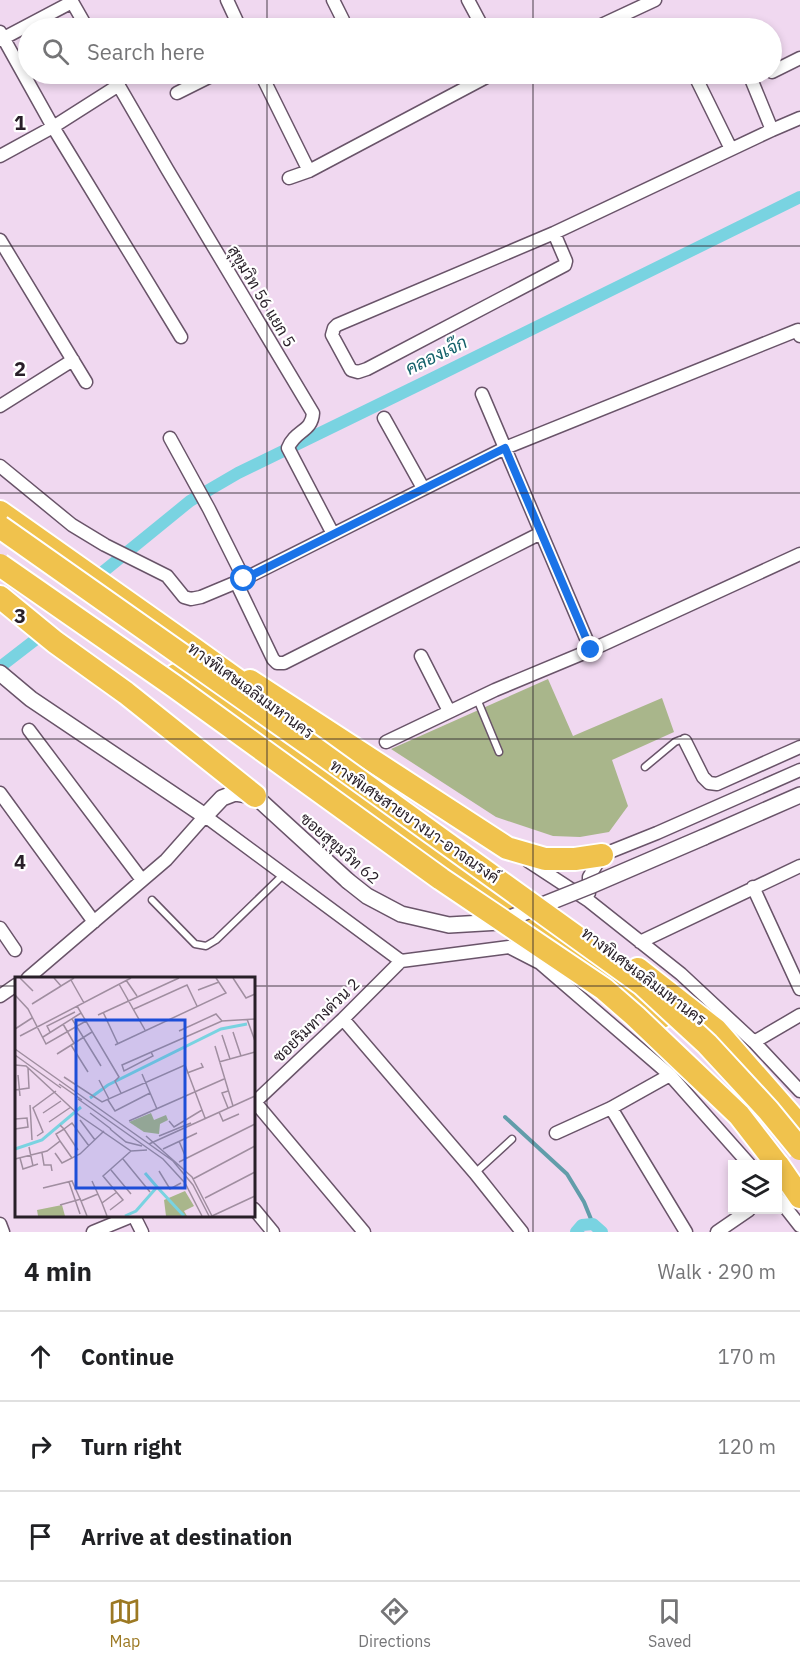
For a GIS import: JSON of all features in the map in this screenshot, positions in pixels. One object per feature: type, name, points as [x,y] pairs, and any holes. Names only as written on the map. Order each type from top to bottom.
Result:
[{"type":"highway","name":"ทางพิเศษเฉลิมมหานคร","points":[[0,512],[194,648],[431,822],[647,975],[716,1030],[800,1126]]},
{"type":"highway","name":"ทางพิเศษสายบางนา-อาจณรงค์","points":[[0,527],[642,984],[707,1044],[768,1110],[800,1149]]},
{"type":"highway","name":"ทางพิเศษเฉลิมมหานคร","points":[[0,555],[232,713],[642,999],[732,1082],[775,1128],[800,1160]]},
{"type":"highway","name":"ทางพิเศษสายบางนา-อาจณรงค์","points":[[0,565],[174,686],[441,879],[604,989],[732,1108],[773,1160]]},
{"type":"highway","points":[[0,597],[55,642],[126,693],[255,796]]},
{"type":"highway","points":[[194,648],[258,686],[507,848],[545,859],[575,859],[602,855]]},
{"type":"highway","name":"ทางพิเศษสายบางนา-อาจณรงค์","points":[[782,1172],[800,1197]]},
{"type":"street","points":[[227,0],[235,18]]},
{"type":"street","points":[[333,0],[342,18]]},
{"type":"street","points":[[468,0],[478,18]]},
{"type":"street","points":[[617,18],[655,0]]},
{"type":"street","points":[[37,18],[71,1],[81,18]]},
{"type":"street","points":[[18,28],[1,36],[18,66]]},
{"type":"street","points":[[782,67],[800,58]]},
{"type":"street","points":[[28,84],[181,337]]},
{"type":"street","points":[[177,93],[195,84]]},
{"type":"street","points":[[266,84],[309,171]]},
{"type":"street","points":[[289,178],[309,171],[473,84]]},
{"type":"street","points":[[699,84],[731,149]]},
{"type":"street","points":[[754,84],[772,130]]},
{"type":"street","points":[[0,156],[53,127],[119,85]]},
{"type":"street","name":"สุขุมวิท 56 แยก 5","points":[[119,85],[313,413],[310,426],[297,434],[288,448],[333,534]]},
{"type":"street","points":[[554,233],[566,261],[565,265],[367,369],[358,372],[351,370],[332,335],[337,325],[554,233],[800,118]]},
{"type":"street","points":[[0,240],[86,382]]},
{"type":"street","points":[[0,466],[72,525],[105,545],[167,576],[184,597],[191,599],[240,580],[505,448],[798,330],[800,336]]},
{"type":"street","points":[[0,406],[73,360]]},
{"type":"street","points":[[482,394],[591,650]]},
{"type":"street","points":[[384,418],[423,489]]},
{"type":"street","points":[[170,438],[209,509],[273,659],[277,663],[284,663],[541,533]]},
{"type":"street","points":[[386,742],[449,711],[591,650],[800,554]]},
{"type":"street","points":[[421,656],[449,711]]},
{"type":"street","points":[[4,676],[31,699],[205,816],[401,961],[509,947],[540,963],[670,1075],[745,1160]]},
{"type":"street","points":[[29,730],[142,880]]},
{"type":"street","points":[[685,741],[703,777],[709,783],[717,784],[800,747]]},
{"type":"street","points":[[589,900],[589,877],[602,855],[800,770]]},
{"type":"street","points":[[0,793],[94,922]]},
{"type":"street","points":[[29,977],[166,860],[222,798],[235,793],[255,796]]},
{"type":"street","name":"ซอยสุขุมวิท 62","points":[[255,796],[367,896],[401,914],[449,925],[500,922],[590,886],[800,795]]},
{"type":"street","points":[[507,848],[589,900],[681,974],[754,1042],[800,1091]]},
{"type":"street","points":[[640,942],[800,866]]},
{"type":"street","points":[[753,887],[800,989]]},
{"type":"street","points":[[0,928],[15,950]]},
{"type":"street","name":"ซอยริมทางด่วน 2","points":[[255,1101],[401,961]]},
{"type":"street","points":[[0,996],[15,987]]},
{"type":"street","points":[[754,1042],[800,1015]]},
{"type":"street","points":[[343,1019],[475,1173],[522,1232]]},
{"type":"street","points":[[556,1133],[611,1108],[670,1075]]},
{"type":"street","points":[[255,1103],[364,1232]]},
{"type":"street","points":[[611,1108],[686,1232]]},
{"type":"street","points":[[782,1204],[800,1226]]},
{"type":"street","points":[[255,1210],[273,1232]]},
{"type":"street","points":[[717,1232],[742,1214]]},
{"type":"street","points":[[93,1232],[128,1217]]},
{"type":"street","points":[[134,1217],[142,1232]]},
{"type":"street","points":[[0,1224],[3,1232]]},
{"type":"lane","points":[[477,699],[499,752]]},
{"type":"lane","points":[[645,767],[675,742],[685,741]]},
{"type":"lane","points":[[152,900],[195,944],[206,946],[283,875]]},
{"type":"lane","points":[[475,1173],[512,1139]]},
{"type":"green space","points":[[548,679],[573,736],[662,698],[674,732],[612,760],[628,806],[609,832],[580,837],[553,836],[496,817],[391,749]]},
{"type":"waterway","name":"คลองเจ๊ก","points":[[104,571],[190,501],[238,473],[800,197]]},
{"type":"waterway","name":"คลองเจ๊ก","points":[[0,667],[35,640]]},
{"type":"waterway","points":[[505,1117],[567,1174],[584,1202],[593,1224]]},
{"type":"waterway","points":[[576,1232],[582,1225],[593,1224],[602,1232]]},
{"type":"route","points":[[244,579],[505,448],[591,650]]}]
